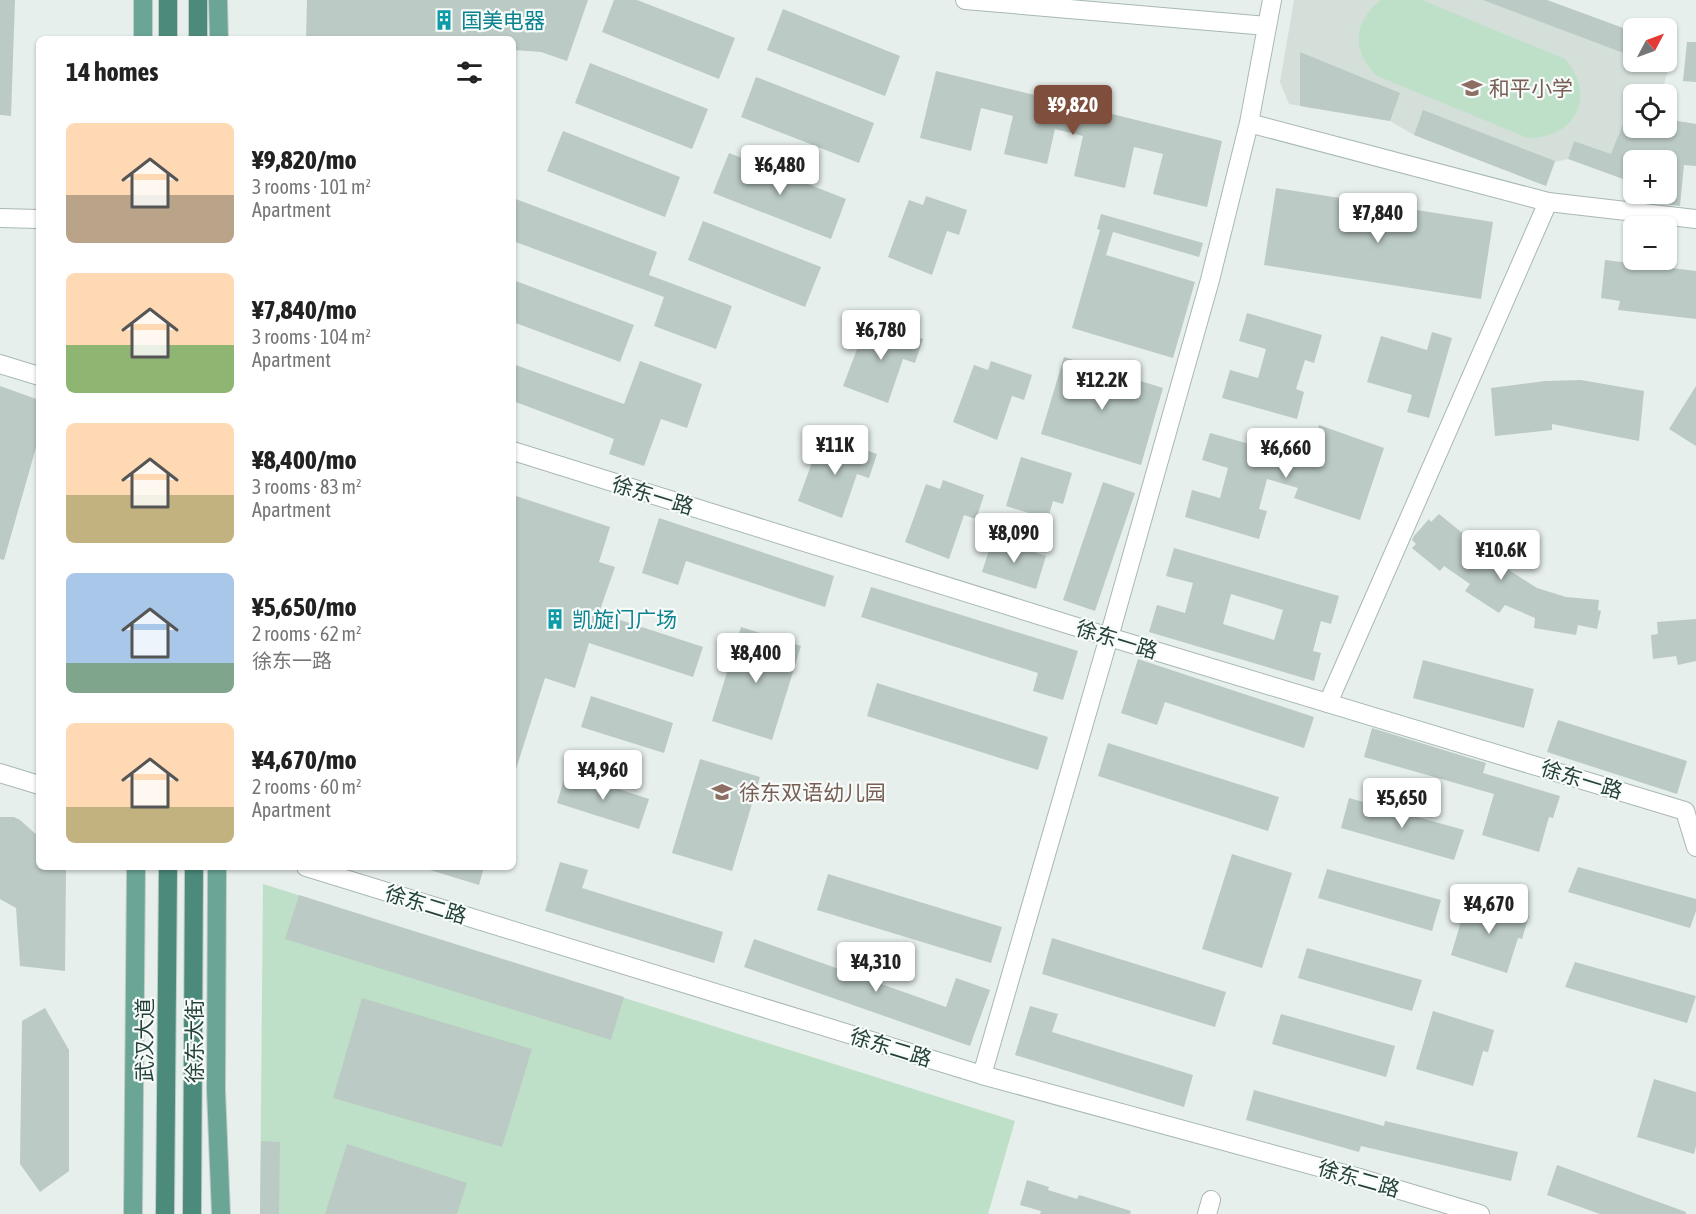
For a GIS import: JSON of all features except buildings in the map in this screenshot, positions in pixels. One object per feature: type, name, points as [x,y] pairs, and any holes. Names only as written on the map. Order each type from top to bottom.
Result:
[{"type":"highway","points":[[168,0],[168,36]]},
{"type":"highway","points":[[198,0],[198,36]]},
{"type":"highway","name":"武汉大道","points":[[165,1214],[168,870]]},
{"type":"highway","points":[[192,1214],[194,870]]},
{"type":"main road","points":[[143,0],[143,36]]},
{"type":"main road","points":[[218,0],[219,36]]},
{"type":"main road","points":[[133,1214],[136,870]]},
{"type":"main road","name":"徐东大街","points":[[217,870],[216,1090],[220,1214]]},
{"type":"street","points":[[965,0],[1267,26]]},
{"type":"street","points":[[982,1075],[1210,280],[1249,123],[1272,0]]},
{"type":"street","points":[[1249,123],[1548,202],[1696,219]]},
{"type":"street","points":[[1328,703],[1548,202]]},
{"type":"street","points":[[0,218],[36,219]]},
{"type":"street","points":[[0,364],[36,375]]},
{"type":"street","name":"徐东一路","points":[[516,452],[1108,637],[1685,811],[1696,847]]},
{"type":"street","points":[[0,773],[36,784]]},
{"type":"street","name":"徐东二路","points":[[316,870],[982,1075],[1363,1179],[1480,1214]]},
{"type":"shaded area","name":"和平小学","points":[[1294,0],[1547,0],[1623,28],[1623,72],[1668,72],[1664,84],[1623,84],[1623,138],[1644,138],[1638,150],[1623,150],[1623,158],[1574,141],[1568,159],[1555,162],[1546,186],[1414,135],[1390,121],[1289,104],[1280,82]]},
{"type":"green space","points":[[1381,0],[1422,0],[1565,59],[1575,73],[1579,87],[1580,100],[1576,112],[1569,123],[1559,131],[1528,138],[1377,76],[1363,57],[1359,47],[1359,37],[1365,17]]},
{"type":"green space","points":[[263,884],[1015,1121],[988,1214],[260,1214]]},
{"type":"place","name":"国美电器","points":[[444,20]]},
{"type":"place","name":"和平小学","points":[[1472,88]]},
{"type":"place","name":"凯旋门广场","points":[[555,619]]},
{"type":"place","name":"徐东双语幼儿园","points":[[722,792]]}]
